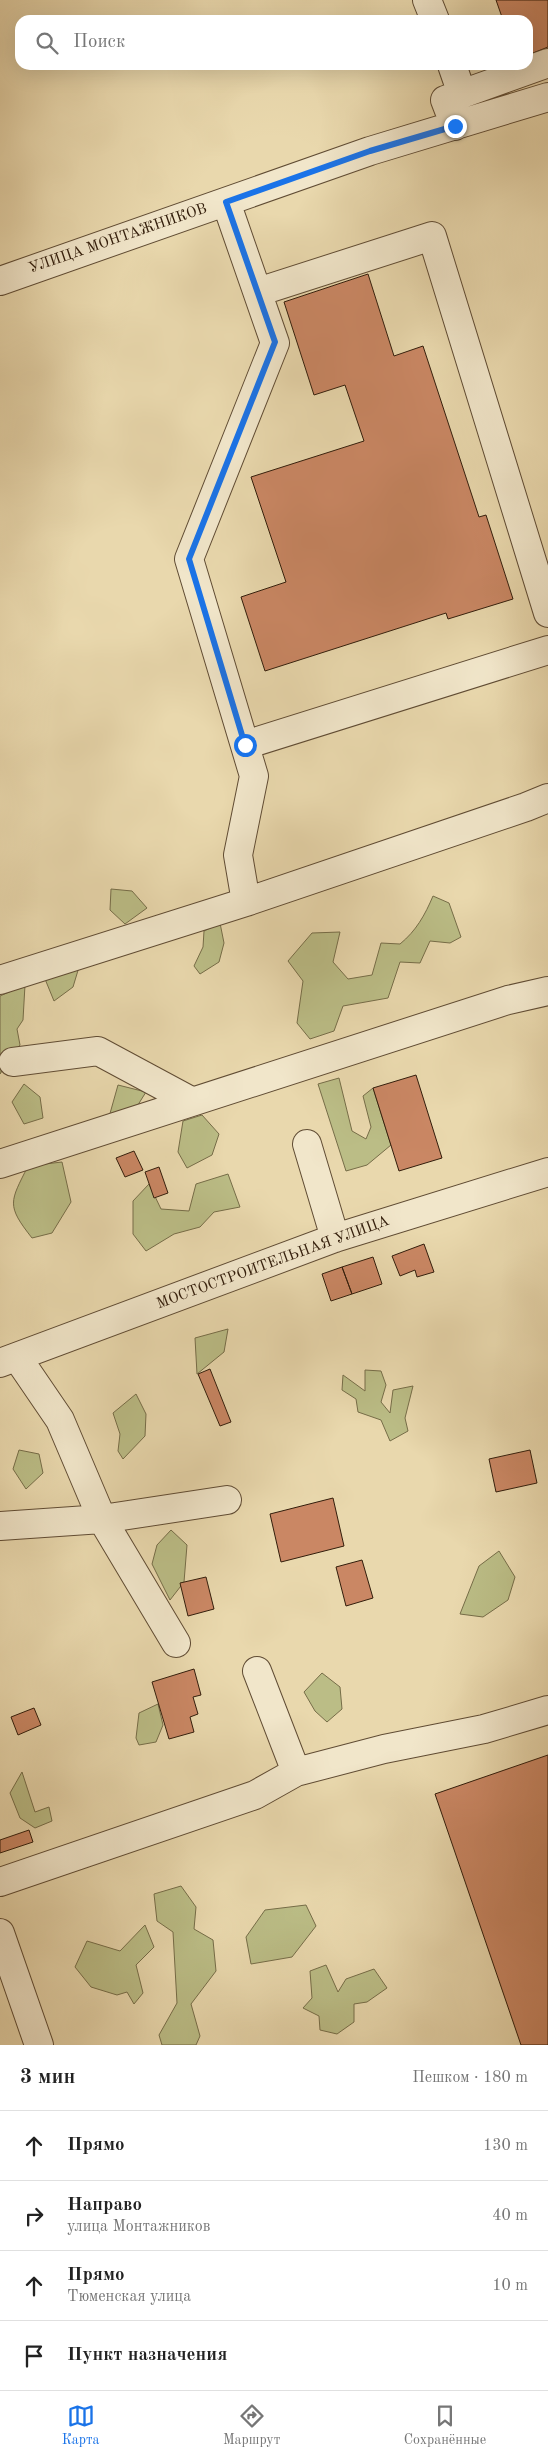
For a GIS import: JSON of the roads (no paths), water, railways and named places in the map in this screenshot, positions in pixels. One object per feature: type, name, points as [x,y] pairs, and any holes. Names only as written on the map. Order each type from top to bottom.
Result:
[{"type":"street","points":[[428,0],[433,15]]},
{"type":"street","points":[[533,68],[548,63]]},
{"type":"street","points":[[454,70],[462,94]]},
{"type":"street","points":[[455,126],[445,100],[529,70]]},
{"type":"street","name":"УЛИЦА МОНТАЖНИКОВ","points":[[0,281],[407,140],[548,97]]},
{"type":"street","points":[[226,202],[275,342],[189,559],[254,776],[238,854],[246,902]]},
{"type":"street","points":[[258,292],[432,236],[548,613]]},
{"type":"street","points":[[245,745],[548,650]]},
{"type":"street","points":[[0,980],[246,902],[526,808],[548,798]]},
{"type":"street","points":[[0,1164],[508,1000],[548,991]]},
{"type":"street","points":[[13,1062],[98,1051],[192,1101]]},
{"type":"street","points":[[307,1144],[335,1238]]},
{"type":"street","name":"МОСТОСТРОИТЕЛЬНАЯ УЛИЦА","points":[[8,1360],[335,1238],[548,1172]]},
{"type":"street","points":[[8,1360],[60,1420],[102,1519],[176,1643]]},
{"type":"street","points":[[0,1526],[102,1519],[228,1500]]},
{"type":"street","points":[[257,1671],[296,1772]]},
{"type":"street","points":[[0,1882],[255,1795],[296,1772],[384,1749],[484,1729],[548,1710]]},
{"type":"street","points":[[0,1933],[39,2045]]}]
